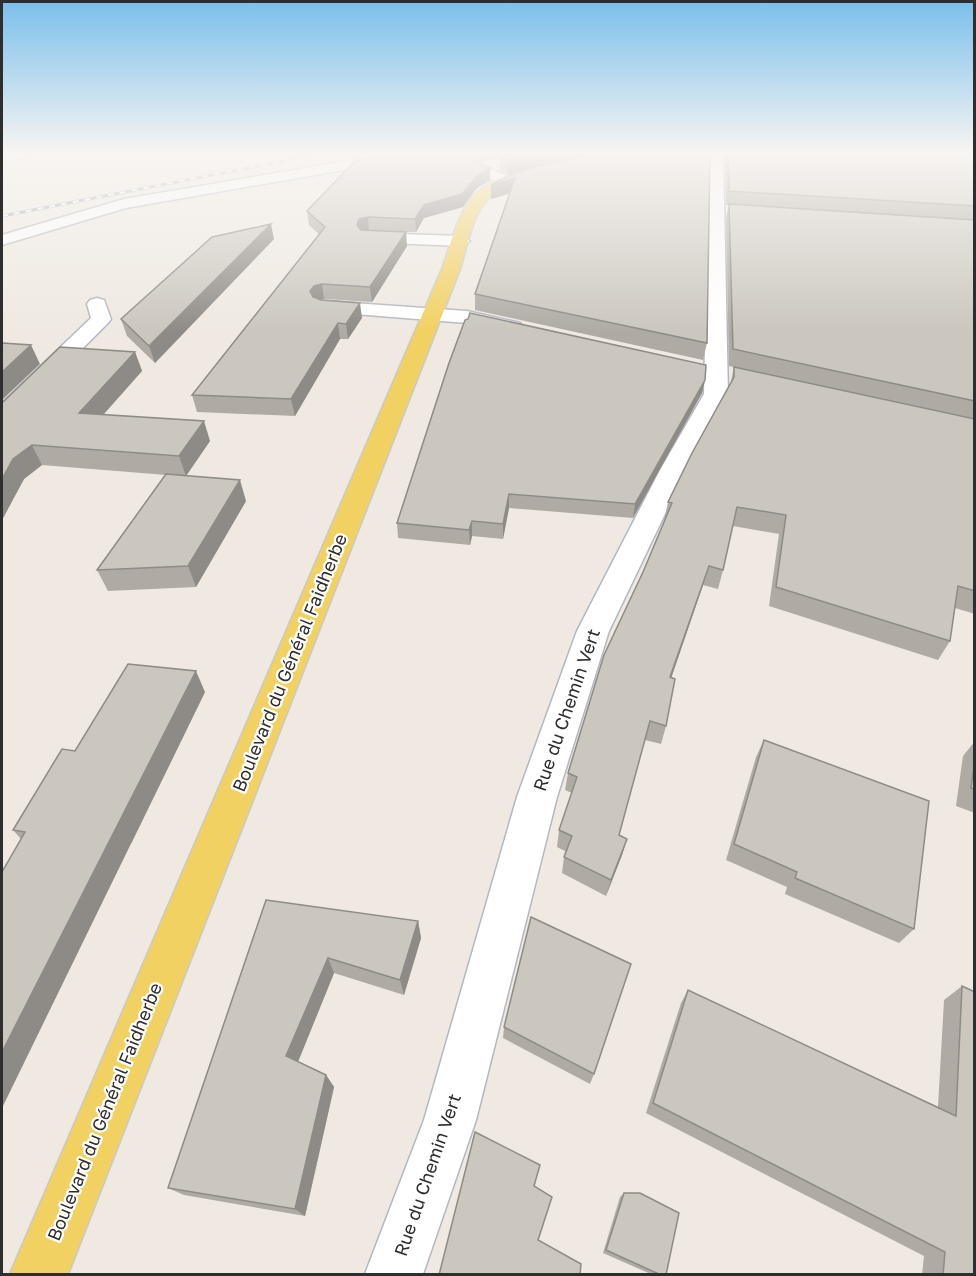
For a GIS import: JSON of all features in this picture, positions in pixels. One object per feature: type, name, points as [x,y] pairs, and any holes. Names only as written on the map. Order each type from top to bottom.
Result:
[{"type":"main road","name":"Boulevard du Général Faidherbe","points":[[39,1275],[433,314],[472,213]]},
{"type":"street","points":[[2,240],[95,213]]},
{"type":"street","name":"Rue du Chemin Vert","points":[[394,1275],[450,1120],[537,797],[593,631],[673,470],[716,394],[724,213]]},
{"type":"street","points":[[369,238],[462,241]]},
{"type":"street","points":[[2,416],[101,319],[97,304]]},
{"type":"street","points":[[324,307],[467,316],[536,332]]},
{"type":"building","points":[[309,213],[419,213],[415,219],[368,217],[359,219],[357,225],[361,230],[406,232],[370,287],[322,284],[314,286],[310,291],[313,297],[321,300],[360,303],[346,324],[338,323],[291,399],[192,395],[325,227]]},
{"type":"building","points":[[503,213],[709,213],[707,343],[475,294]]},
{"type":"building","points":[[729,213],[860,213],[975,220],[975,401],[733,349]]},
{"type":"building","points":[[271,224],[149,346],[121,319],[212,237]]},
{"type":"building","points":[[470,313],[706,365],[705,380],[635,504],[509,494],[503,524],[472,521],[469,530],[397,523],[449,363],[465,320],[468,319]]},
{"type":"building","points":[[2,343],[31,345],[2,372]]},
{"type":"building","points":[[60,347],[135,352],[79,413],[204,421],[179,456],[32,445],[13,459],[2,479],[2,403]]},
{"type":"building","points":[[734,367],[975,419],[975,591],[958,586],[950,641],[776,587],[786,515],[737,507],[723,570],[709,566],[670,677],[675,679],[666,726],[650,721],[619,835],[627,839],[611,880],[564,857],[572,836],[559,830],[577,777],[568,773],[604,655],[672,503],[668,502],[734,377]]},
{"type":"building","points":[[166,474],[240,480],[188,566],[97,570]]},
{"type":"building","points":[[128,664],[196,671],[2,1052],[2,872],[25,832],[13,830],[62,749],[75,751]]},
{"type":"building","points":[[764,740],[929,801],[914,929],[795,878],[797,872],[734,844]]},
{"type":"building","points":[[975,759],[975,790],[971,788]]},
{"type":"building","points":[[266,900],[418,921],[400,980],[328,958],[286,1056],[326,1075],[295,1209],[168,1188]]},
{"type":"building","points":[[531,917],[631,964],[594,1074],[504,1027]]},
{"type":"building","points":[[962,986],[975,992],[975,1275],[943,1275],[945,1252],[653,1103],[688,990],[956,1116]]},
{"type":"building","points":[[475,1132],[540,1165],[534,1186],[552,1197],[538,1240],[581,1264],[580,1275],[439,1275]]},
{"type":"building","points":[[624,1193],[640,1193],[679,1213],[666,1275],[661,1275],[606,1250]]},
{"type":"railway","points":[[2,216],[20,213]]}]
